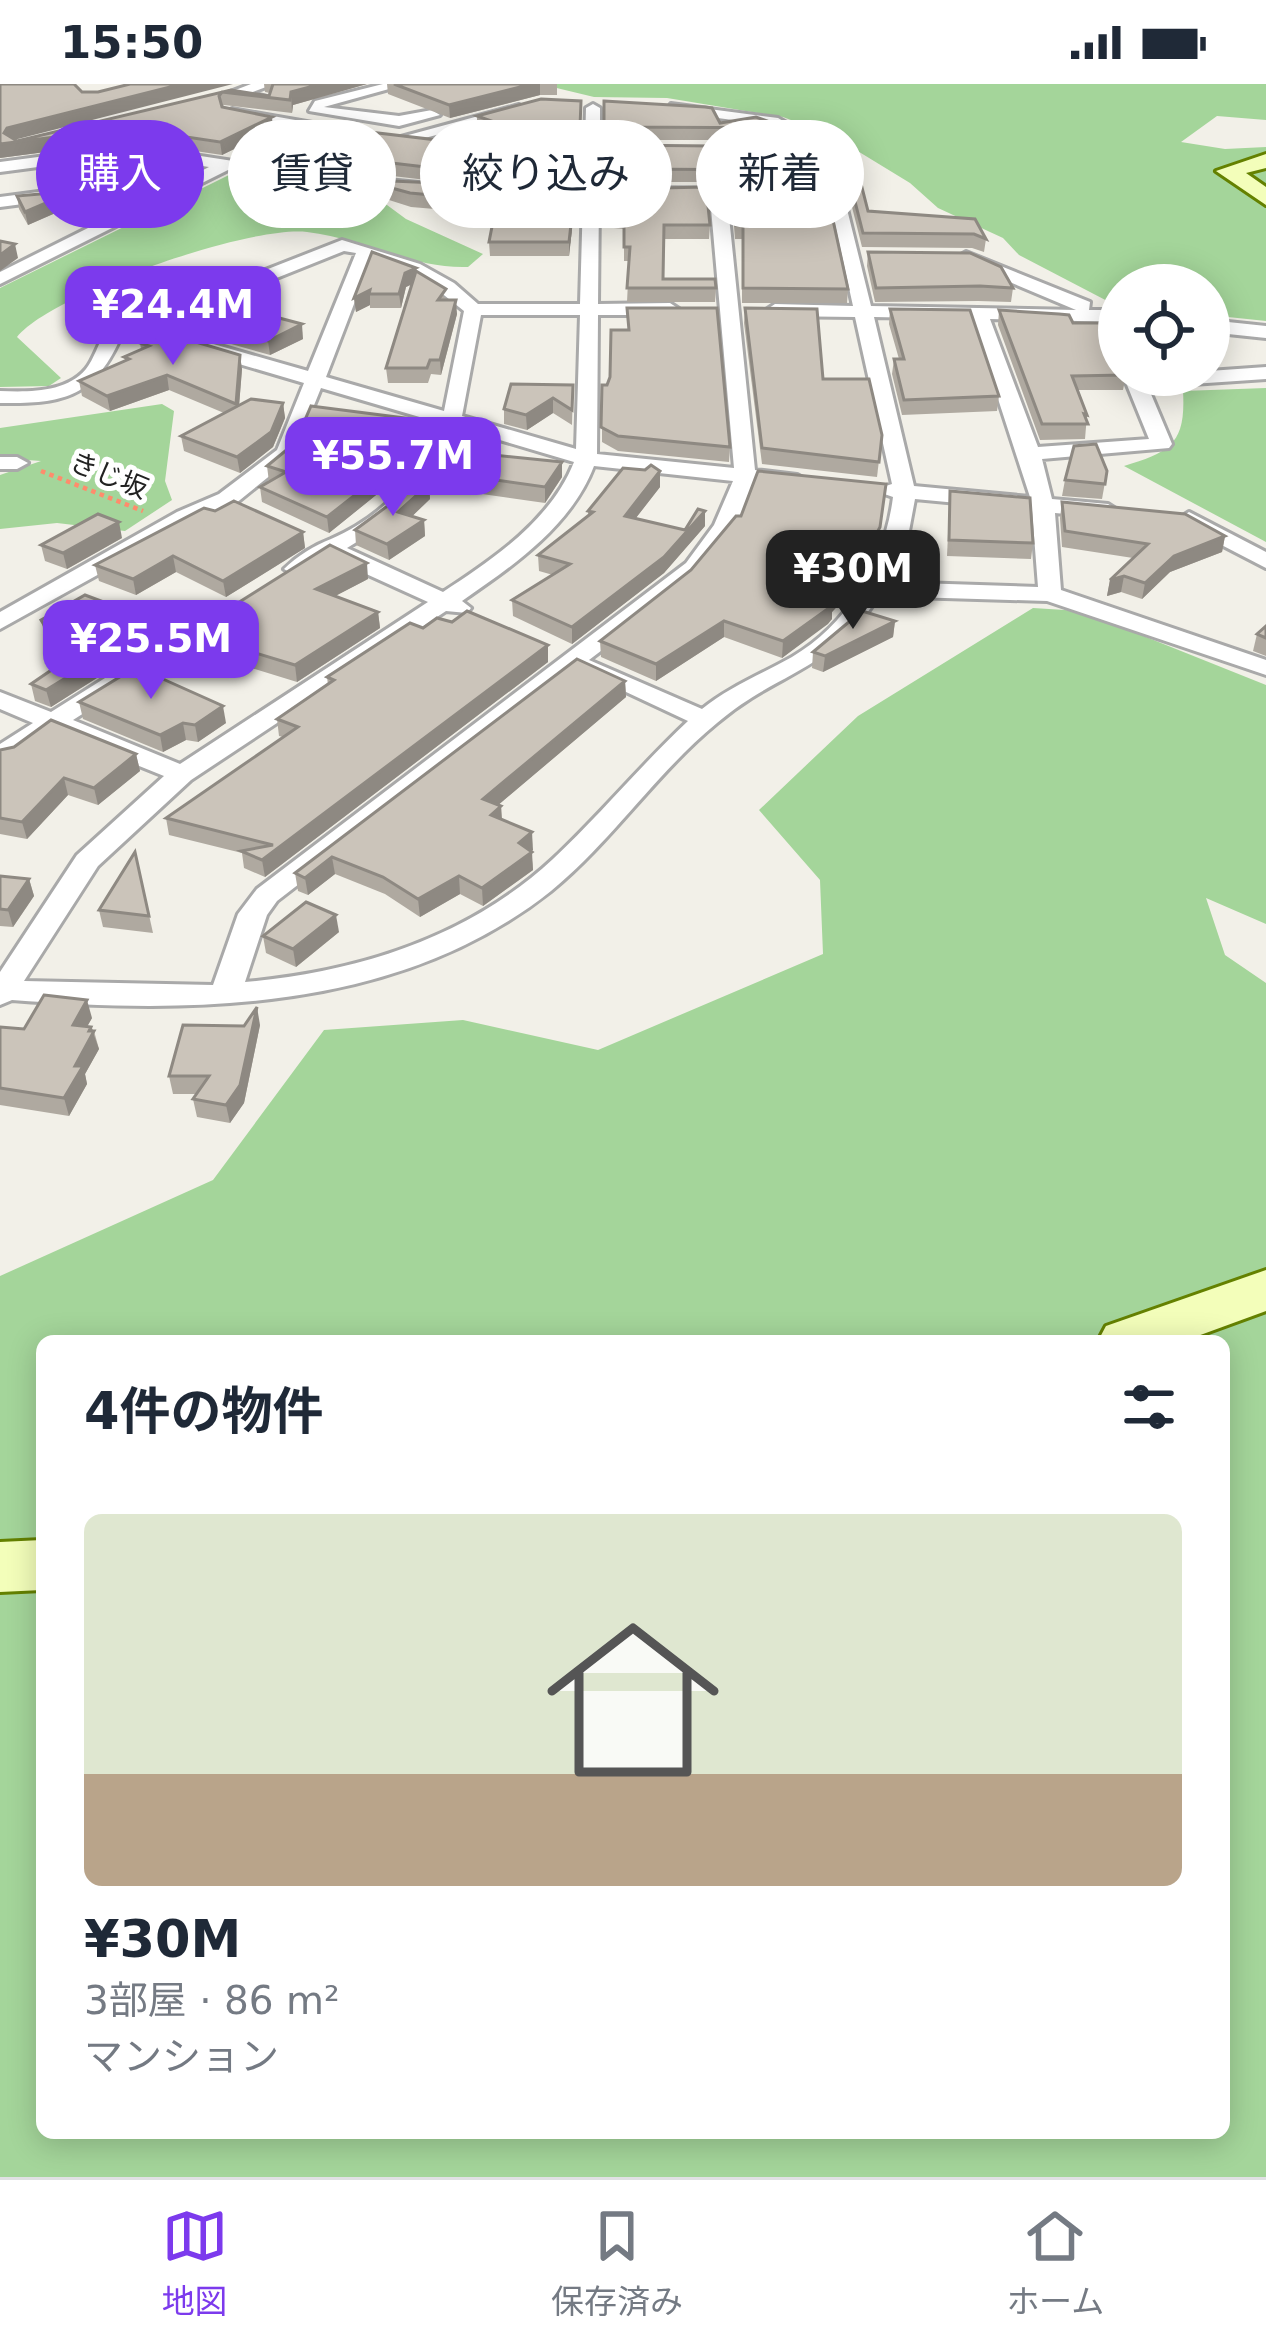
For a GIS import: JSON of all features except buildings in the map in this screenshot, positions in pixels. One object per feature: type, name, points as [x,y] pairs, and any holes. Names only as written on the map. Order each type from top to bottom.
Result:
[{"type":"street","points":[[214,98],[266,84]]},
{"type":"street","points":[[301,118],[400,84]]},
{"type":"street","points":[[230,112],[412,120],[512,93]]},
{"type":"street","points":[[232,94],[307,120]]},
{"type":"street","points":[[398,140],[541,103]]},
{"type":"street","points":[[587,120],[585,107],[613,108]]},
{"type":"street","points":[[651,108],[690,108],[761,120]]},
{"type":"street","points":[[398,140],[420,141]]},
{"type":"street","points":[[0,149],[18,145]]},
{"type":"street","points":[[0,167],[129,150],[224,166],[420,186]]},
{"type":"street","points":[[1266,161],[1228,171],[1266,197]]},
{"type":"street","points":[[204,176],[228,164]]},
{"type":"street","points":[[0,202],[36,197]]},
{"type":"street","points":[[0,279],[99,228]]},
{"type":"street","points":[[1,991],[87,861],[182,774],[445,602],[539,531],[571,498],[586,459],[592,228]]},
{"type":"street","points":[[225,996],[253,914],[267,895],[561,654],[694,568],[734,512],[745,476],[721,228]]},
{"type":"street","points":[[1,991],[117,998],[259,995],[392,963],[456,938],[536,889],[704,719],[831,641],[882,572],[904,511],[905,492],[860,310],[859,256],[849,228]]},
{"type":"street","points":[[0,397],[51,395],[81,383],[96,370],[112,337],[342,244],[366,249],[458,291],[473,310]]},
{"type":"street","points":[[0,622],[185,517],[237,504],[286,453],[366,249]]},
{"type":"street","points":[[951,256],[972,256],[1098,314]]},
{"type":"street","points":[[473,310],[684,309]]},
{"type":"street","points":[[706,309],[978,311],[1098,318]]},
{"type":"street","points":[[0,755],[260,591],[320,543],[387,511],[424,477],[442,447],[473,310]]},
{"type":"street","points":[[978,311],[1030,454],[1042,505],[1050,594]]},
{"type":"street","points":[[135,327],[586,459],[814,483]]},
{"type":"street","points":[[1230,328],[1266,332]]},
{"type":"street","points":[[1230,375],[1266,373]]},
{"type":"street","points":[[1030,454],[1162,444],[1142,396]]},
{"type":"street","points":[[859,488],[1129,513]]},
{"type":"street","points":[[1172,518],[1194,520],[1266,561]]},
{"type":"street","points":[[320,543],[487,621]]},
{"type":"street","points":[[870,589],[1050,594],[1266,668]]},
{"type":"street","points":[[561,654],[704,719]]},
{"type":"street","points":[[0,700],[182,774]]},
{"type":"street","points":[[1142,1335],[1266,1290]]},
{"type":"street","points":[[0,1568],[36,1565]]},
{"type":"path","name":"きじ坂","points":[[8,463],[161,517],[175,511],[185,517]]},
{"type":"green space","points":[[540,84],[1266,84],[1266,120],[1217,116],[1181,142],[1225,149],[1266,147],[1266,321],[1230,317],[1230,264],[1098,264],[1098,296],[1019,255],[1003,238],[938,208],[910,183],[864,155],[864,120],[791,120],[667,98],[594,97]]},
{"type":"green space","points":[[228,175],[228,228],[396,228],[396,212],[420,228],[483,254],[468,267],[447,266],[307,232],[243,239],[154,265],[37,320],[17,337],[61,378],[49,386],[0,387],[0,288],[122,228],[204,228],[204,187]]},
{"type":"green space","points":[[1266,388],[1266,542],[1124,466],[1172,443],[1182,423],[1183,396],[1230,396],[1230,389]]},
{"type":"green space","points":[[162,404],[174,411],[165,481],[172,500],[125,531],[57,523],[0,529],[0,475],[41,461],[0,458],[0,428]]},
{"type":"green space","points":[[1033,608],[1081,611],[1266,685],[1266,924],[1206,898],[1225,955],[1266,983],[1266,2177],[0,2177],[0,1276],[213,1180],[324,1030],[463,1020],[598,1050],[823,954],[820,880],[759,810],[858,716]]}]
